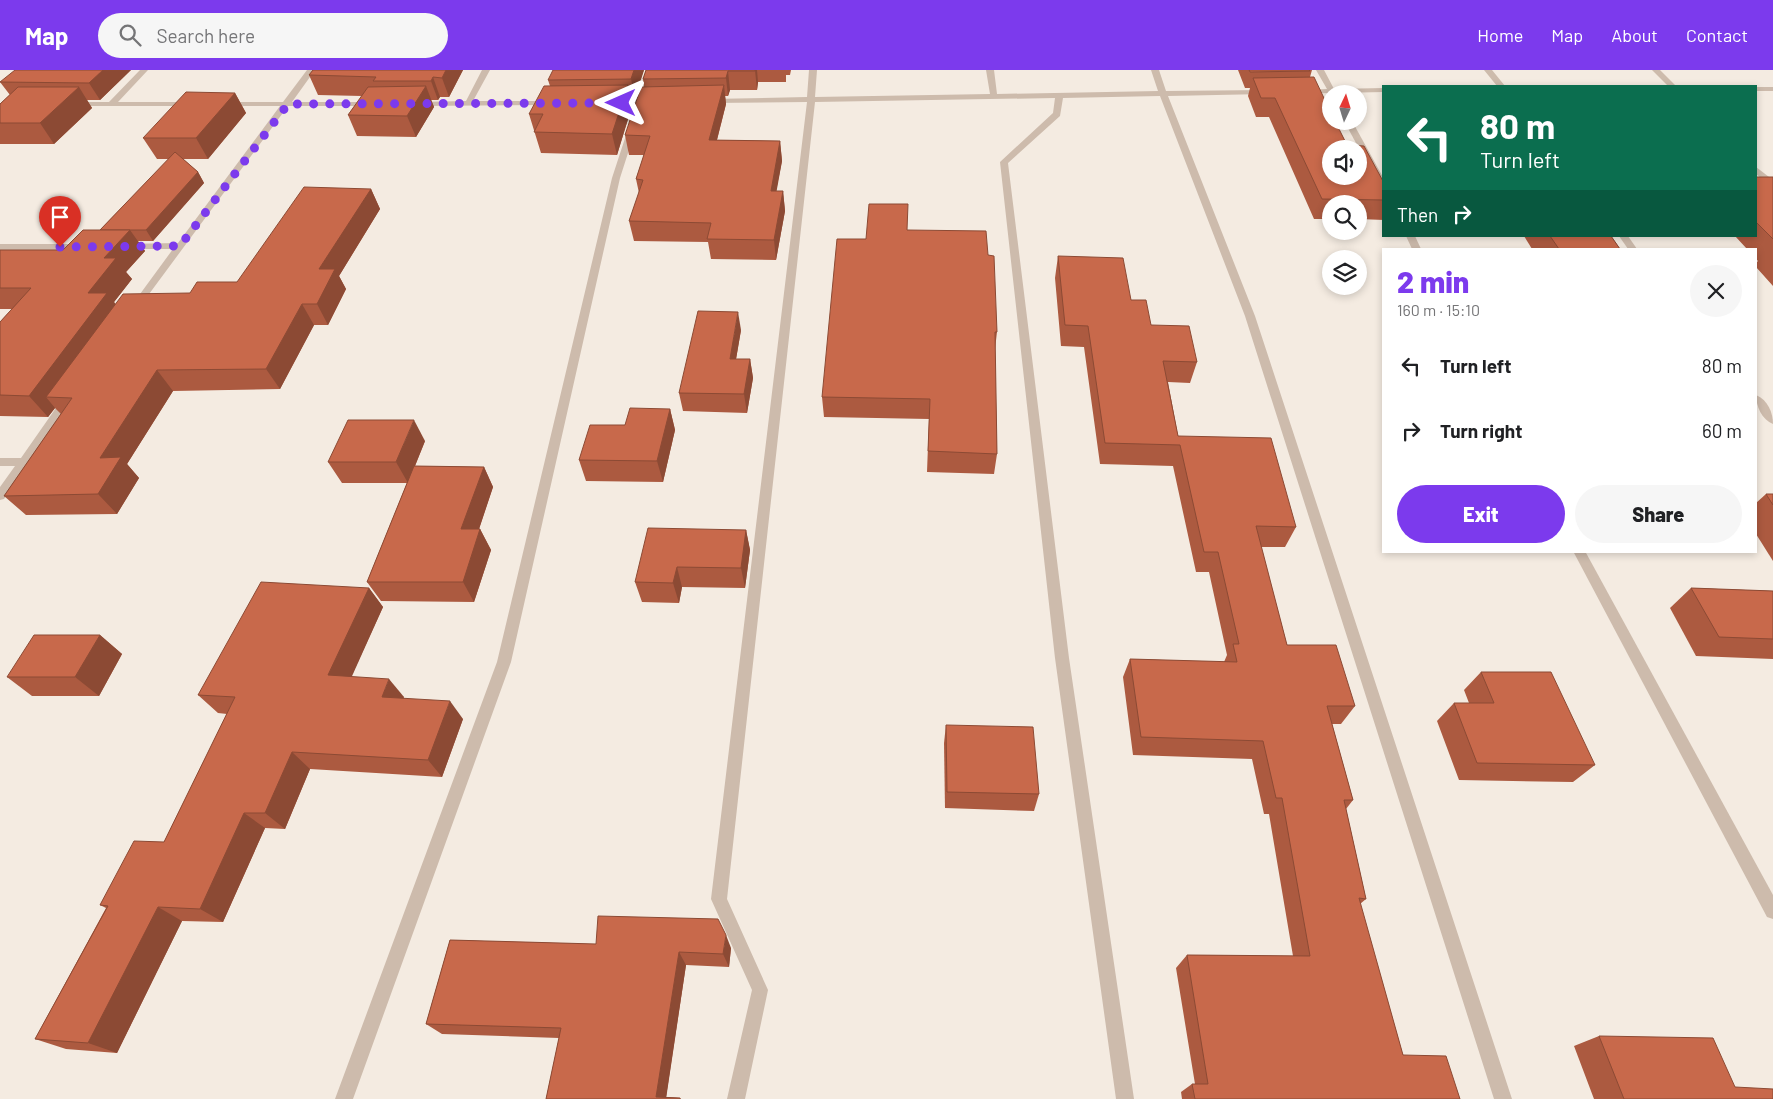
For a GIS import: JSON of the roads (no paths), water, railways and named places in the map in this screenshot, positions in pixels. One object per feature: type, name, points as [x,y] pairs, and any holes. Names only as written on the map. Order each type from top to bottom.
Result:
[{"type":"street","points":[[112,104],[144,70]]},
{"type":"street","points":[[127,318],[288,104],[311,70]]},
{"type":"street","points":[[468,104],[486,70]]},
{"type":"street","points":[[736,1099],[760,990],[719,899],[813,70]]},
{"type":"street","points":[[990,70],[994,96]]},
{"type":"street","points":[[1155,70],[1250,316],[1503,1099]]},
{"type":"street","points":[[1320,70],[1329,85]]},
{"type":"street","points":[[1488,70],[1500,85]]},
{"type":"street","points":[[1656,70],[1671,85]]},
{"type":"street","points":[[1757,89],[1773,90]]},
{"type":"street","points":[[1368,91],[1382,90]]},
{"type":"street","points":[[697,101],[994,96],[1058,97],[1272,92]]},
{"type":"street","points":[[1292,92],[1322,92]]},
{"type":"street","points":[[1058,97],[1057,114],[1004,162],[1062,658],[1125,1099]]},
{"type":"street","points":[[411,104],[563,103]]},
{"type":"street","points":[[66,104],[200,104]]},
{"type":"street","points":[[220,104],[382,104]]},
{"type":"street","points":[[344,1099],[504,662],[616,178],[634,121]]},
{"type":"street","points":[[1353,130],[1382,184]]},
{"type":"street","points":[[1757,169],[1773,185]]},
{"type":"street","points":[[1624,237],[1632,248]]},
{"type":"street","points":[[0,247],[90,246]]},
{"type":"street","points":[[120,246],[180,246]]},
{"type":"street","points":[[0,496],[75,390]]},
{"type":"street","points":[[1757,400],[1773,420]]},
{"type":"street","points":[[0,462],[23,462]]},
{"type":"street","points":[[1580,553],[1773,911]]}]
